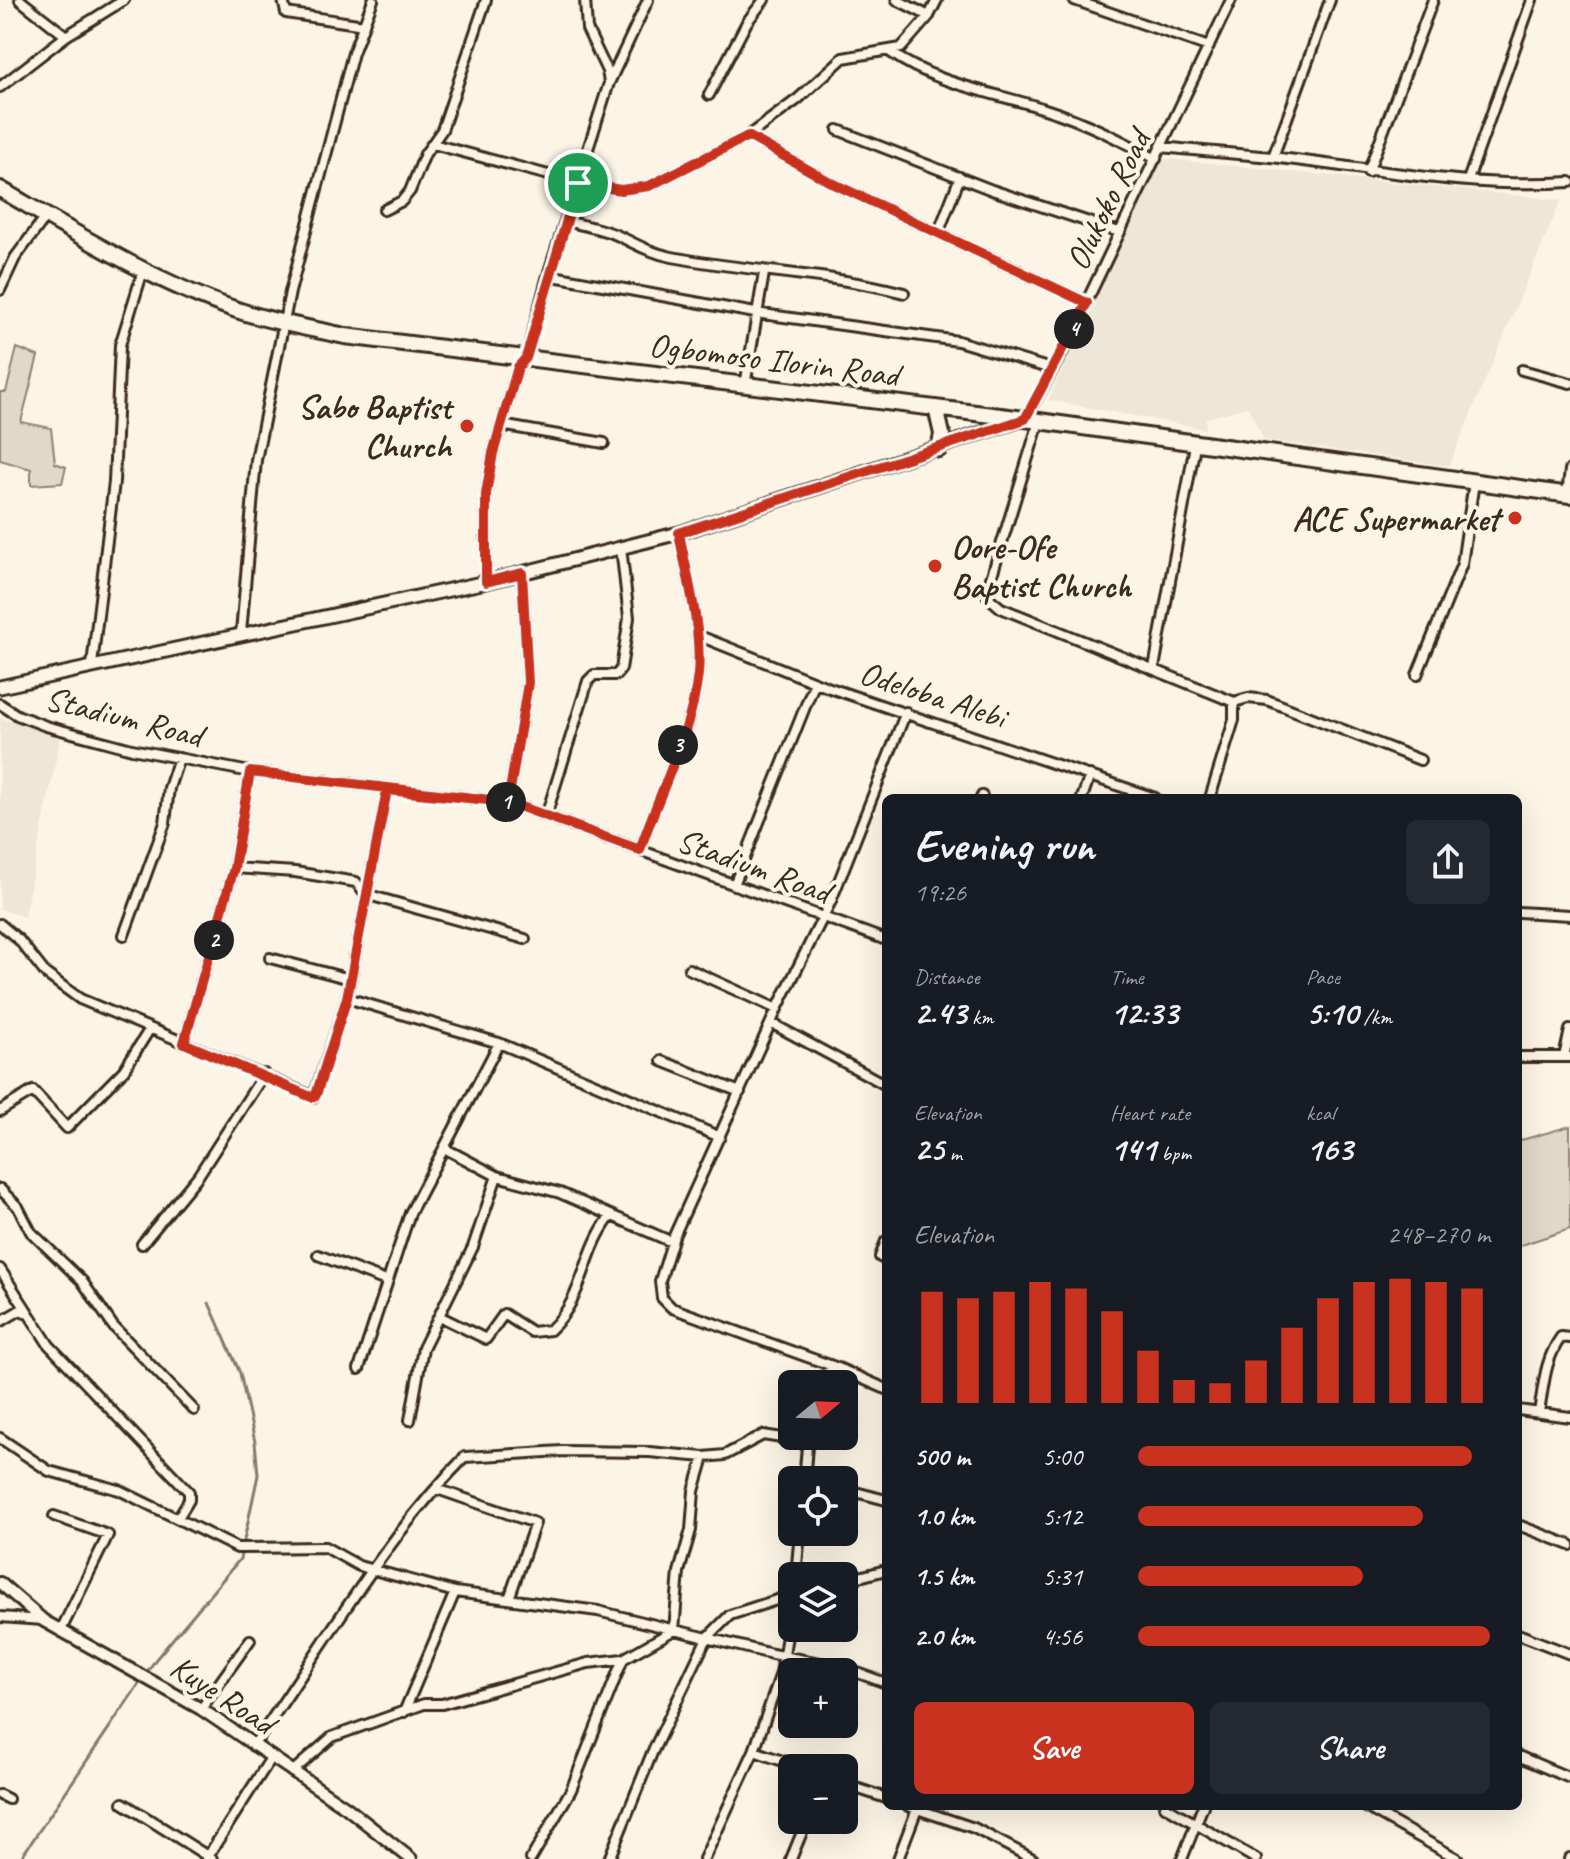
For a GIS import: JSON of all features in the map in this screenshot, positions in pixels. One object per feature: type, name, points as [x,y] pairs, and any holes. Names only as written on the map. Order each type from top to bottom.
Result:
[{"type":"highway","name":"Ogbomoso Ilorin Road","points":[[0,189],[143,271],[239,311],[345,336],[936,408],[1569,494]]},
{"type":"highway","points":[[936,408],[942,434],[939,449]]},
{"type":"main road","points":[[0,687],[486,582],[679,533],[1032,421]]},
{"type":"street","points":[[20,0],[66,36]]},
{"type":"street","points":[[0,87],[66,36],[114,3],[124,0]]},
{"type":"street","points":[[283,0],[286,13],[364,25]]},
{"type":"street","points":[[241,633],[256,460],[304,238],[353,53],[373,0]]},
{"type":"street","points":[[384,210],[402,201],[410,191],[425,154],[442,130],[486,0]]},
{"type":"street","points":[[585,0],[587,29],[607,71],[609,83]]},
{"type":"street","points":[[486,582],[484,513],[493,453],[518,367],[526,358],[548,275],[609,83],[648,0]]},
{"type":"street","points":[[709,95],[747,22],[764,0]]},
{"type":"street","points":[[897,0],[929,16]]},
{"type":"street","points":[[433,144],[578,183],[621,190],[649,186],[748,136],[798,99],[835,62],[857,54],[890,52],[901,48],[929,16],[937,0]]},
{"type":"street","points":[[1074,0],[1096,4],[1209,47]]},
{"type":"street","name":"Olukoko Road","points":[[1154,668],[1001,608],[988,597],[988,588],[1032,421],[1051,369],[1087,303],[1231,0]]},
{"type":"street","points":[[1273,157],[1330,0]]},
{"type":"street","points":[[1368,172],[1433,0]]},
{"type":"street","points":[[1468,180],[1532,0]]},
{"type":"street","points":[[890,52],[938,78],[1087,124],[1156,159]]},
{"type":"street","points":[[838,130],[960,177],[1119,232]]},
{"type":"street","points":[[748,136],[832,183],[1087,303]]},
{"type":"street","points":[[1161,147],[1273,157],[1368,172],[1523,185],[1570,182]]},
{"type":"street","points":[[939,231],[960,177]]},
{"type":"street","points":[[0,290],[15,258],[46,216]]},
{"type":"street","points":[[567,221],[620,236],[639,249],[764,273],[834,277],[904,293]]},
{"type":"street","points":[[92,665],[114,482],[120,345],[143,271]]},
{"type":"street","points":[[744,387],[764,273]]},
{"type":"street","points":[[548,275],[755,313],[958,341],[1051,369]]},
{"type":"street","points":[[1522,370],[1570,383]]},
{"type":"street","points":[[501,425],[604,443]]},
{"type":"street","points":[[1195,445],[1154,668],[1234,702],[1248,698],[1267,700],[1420,760]]},
{"type":"street","points":[[1569,494],[1570,470]]},
{"type":"street","points":[[1417,675],[1462,564],[1474,482]]},
{"type":"street","points":[[640,850],[693,701],[698,672],[697,635],[679,533]]},
{"type":"street","points":[[546,816],[588,681],[594,675],[616,675],[621,669],[629,618],[621,547]]},
{"type":"street","points":[[508,802],[528,683],[522,573]]},
{"type":"street","name":"Odeloba Alebi","points":[[697,635],[815,682],[1144,794]]},
{"type":"street","points":[[734,885],[815,682]]},
{"type":"street","points":[[1211,794],[1234,720],[1234,702]]},
{"type":"street","name":"Stadium Road","points":[[0,704],[30,722],[250,772],[508,802],[882,939]]},
{"type":"street","points":[[882,1387],[838,1368],[672,1308],[662,1298],[660,1281],[672,1242],[821,917],[906,712]]},
{"type":"street","points":[[124,935],[165,823],[169,788],[179,758]]},
{"type":"street","points":[[184,1043],[234,868],[250,772]]},
{"type":"street","points":[[1083,794],[1090,775]]},
{"type":"street","points":[[0,924],[59,986],[149,1030],[264,1074],[314,1097],[347,998],[387,790]]},
{"type":"street","points":[[234,868],[295,872],[356,882],[365,894],[525,939]]},
{"type":"street","points":[[1522,912],[1570,915]]},
{"type":"street","points":[[270,958],[350,979]]},
{"type":"street","points":[[689,969],[777,1009]]},
{"type":"street","points":[[347,998],[499,1043],[720,1137]]},
{"type":"street","points":[[771,1023],[882,1083]]},
{"type":"street","points":[[0,1111],[33,1091],[67,1128],[124,1070],[149,1030]]},
{"type":"street","points":[[1522,1057],[1567,1057],[1570,1030]]},
{"type":"street","points":[[359,1369],[410,1213],[499,1043]]},
{"type":"street","points":[[662,1061],[740,1092]]},
{"type":"street","points":[[142,1244],[198,1176],[264,1074]]},
{"type":"street","points":[[444,1148],[497,1176],[560,1193],[672,1242]]},
{"type":"street","points":[[410,1420],[420,1360],[473,1247],[497,1176]]},
{"type":"street","points":[[0,1189],[18,1207],[31,1232],[82,1281],[113,1326],[194,1410]]},
{"type":"street","points":[[439,1316],[486,1339],[504,1314],[532,1332],[550,1330],[573,1302],[595,1239],[610,1217]]},
{"type":"street","points":[[318,1255],[386,1281]]},
{"type":"street","points":[[0,1269],[49,1345],[189,1492],[189,1500],[178,1518]]},
{"type":"street","points":[[0,1322],[22,1309],[36,1325]]},
{"type":"street","points":[[1539,1412],[1544,1372],[1552,1349],[1561,1337],[1570,1338]]},
{"type":"street","points":[[833,1370],[838,1368]]},
{"type":"street","points":[[1522,1410],[1570,1417]]},
{"type":"street","points":[[253,1746],[314,1659],[359,1587],[465,1457],[472,1454],[649,1452],[704,1457],[725,1455],[763,1435],[778,1436]]},
{"type":"street","points":[[0,1438],[49,1471],[119,1490],[237,1548],[325,1547],[348,1562],[455,1592],[598,1611],[841,1667],[882,1682]]},
{"type":"street","points":[[674,1630],[676,1585],[691,1530],[694,1491],[704,1457]]},
{"type":"street","points":[[437,1489],[535,1523],[520,1557],[509,1599]]},
{"type":"street","points":[[858,1493],[882,1499]]},
{"type":"street","points":[[54,1516],[108,1535],[61,1630]]},
{"type":"street","points":[[1522,1527],[1570,1545]]},
{"type":"street","points":[[858,1577],[882,1571]]},
{"type":"street","points":[[874,1573],[882,1576]]},
{"type":"street","name":"Kuye Road","points":[[0,1583],[44,1621],[201,1709],[363,1819],[411,1859]]},
{"type":"street","points":[[404,1712],[455,1592]]},
{"type":"street","points":[[609,1859],[652,1753],[707,1638],[730,1615],[778,1600]]},
{"type":"street","points":[[0,1617],[44,1621]]},
{"type":"street","points":[[292,1772],[332,1737],[404,1712],[588,1663],[623,1659],[674,1630]]},
{"type":"street","points":[[1522,1636],[1570,1654]]},
{"type":"street","points":[[201,1709],[250,1640]]},
{"type":"street","points":[[704,1859],[754,1751],[787,1642]]},
{"type":"street","points":[[531,1859],[571,1790],[623,1659]]},
{"type":"street","points":[[754,1751],[778,1759]]},
{"type":"street","points":[[123,1803],[208,1858],[271,1758]]},
{"type":"street","points":[[1522,1758],[1570,1778]]},
{"type":"street","points":[[858,1789],[882,1797]]},
{"type":"street","points":[[898,1859],[911,1810]]},
{"type":"street","points":[[918,1810],[974,1828],[1012,1855],[1033,1859]]},
{"type":"street","points":[[1174,1810],[1256,1859]]},
{"type":"street","points":[[1182,1859],[1201,1810]]},
{"type":"street","points":[[1371,1810],[1458,1859]]},
{"type":"street","points":[[791,1859],[801,1834]]},
{"type":"shaded area","points":[[1161,158],[1561,200],[1449,466],[1264,440],[1248,407],[1206,418],[1205,429],[1048,400]]},
{"type":"shaded area","points":[[17,348],[38,356],[21,422],[51,428],[55,463],[66,467],[62,483],[31,485],[31,469],[0,460],[0,392],[6,392]]},
{"type":"shaded area","points":[[0,718],[61,735],[24,917],[0,909]]},
{"type":"shaded area","points":[[1570,1126],[1570,1229],[1522,1245],[1522,1140]]},
{"type":"waterway","points":[[20,1859],[156,1659],[240,1559],[258,1475],[255,1442],[240,1373],[209,1303]]},
{"type":"place","name":"Sabo Baptist Church","points":[[467,426]]},
{"type":"place","name":"ACE Supermarket","points":[[1515,518]]},
{"type":"place","name":"Oore-Ofe Baptist Church","points":[[935,566]]},
{"type":"route","points":[[578,183],[548,275],[526,358],[518,367],[493,453],[486,494],[486,582],[522,573],[528,683],[508,802],[387,790],[347,998],[316,1095],[311,1097],[264,1074],[184,1043],[234,868],[250,772],[508,802],[640,850],[684,731],[698,672],[697,635],[679,533],[1025,419],[1087,303],[832,183],[748,136],[649,186],[621,190],[578,183]]}]
